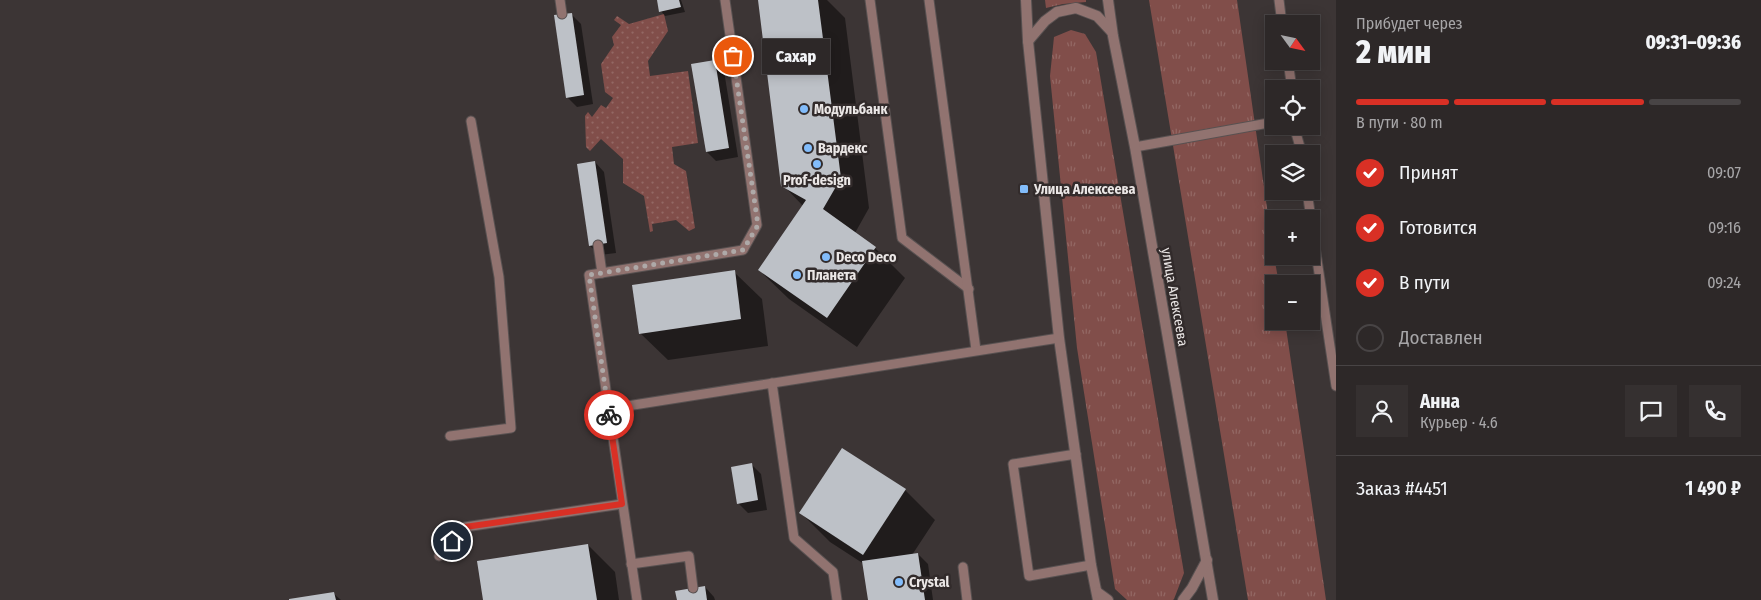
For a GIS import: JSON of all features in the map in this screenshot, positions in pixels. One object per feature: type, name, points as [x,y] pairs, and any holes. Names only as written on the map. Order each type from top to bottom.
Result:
[{"type":"street","points":[[1026,0],[1028,41],[1060,338],[1091,565],[1097,596],[1108,600]]},
{"type":"street","name":"улица Алексеева","points":[[1108,0],[1112,32],[1135,147],[1213,600]]},
{"type":"street","points":[[1028,41],[1045,21],[1057,12],[1076,8],[1097,16],[1112,32]]},
{"type":"street","points":[[1183,600],[1192,588],[1207,560]]},
{"type":"lane","points":[[560,0],[562,14]]},
{"type":"lane","points":[[637,600],[589,275],[743,250],[758,225],[725,0]]},
{"type":"lane","points":[[870,0],[902,238],[969,290]]},
{"type":"lane","points":[[929,0],[976,350]]},
{"type":"lane","points":[[1278,0],[1280,15]]},
{"type":"lane","points":[[450,436],[511,428],[499,277],[470,121]]},
{"type":"lane","points":[[1135,147],[1265,124]]},
{"type":"lane","points":[[598,245],[602,273]]},
{"type":"lane","points":[[1318,265],[1336,386]]},
{"type":"lane","points":[[608,409],[1060,338]]},
{"type":"lane","points":[[772,383],[794,538],[834,572],[837,600]]},
{"type":"lane","points":[[1076,454],[1013,464],[1014,474],[1029,576],[1091,565]]},
{"type":"lane","points":[[438,556],[465,527],[622,504]]},
{"type":"lane","points":[[631,564],[689,556],[693,588]]},
{"type":"lane","points":[[963,567],[968,600]]},
{"type":"green space","points":[[1045,0],[1086,0],[1086,2],[1046,8]]},
{"type":"green space","points":[[1149,0],[1237,0],[1267,210],[1265,210],[1265,265],[1276,265],[1277,275],[1265,275],[1265,330],[1286,330],[1326,600],[1248,600]]},
{"type":"green space","points":[[664,14],[668,31],[648,61],[650,76],[688,71],[698,143],[672,147],[674,164],[686,171],[695,228],[689,231],[676,220],[652,224],[653,231],[650,232],[644,196],[623,183],[623,159],[601,139],[590,151],[586,147],[585,116],[588,112],[592,117],[601,105],[606,108],[613,98],[605,92],[601,64],[614,45],[612,37],[621,25],[614,20],[617,16],[629,24]]},
{"type":"green space","points":[[1071,30],[1085,34],[1096,52],[1184,573],[1173,600],[1127,600],[1115,589],[1077,348],[1050,76],[1054,37]]},
{"type":"building","points":[[657,0],[679,0],[681,7],[659,12]]},
{"type":"building","points":[[758,0],[818,0],[841,178],[823,209],[876,247],[827,318],[758,270],[806,200],[781,186]]},
{"type":"building","points":[[572,13],[584,95],[566,98],[554,15]]},
{"type":"building","points":[[715,60],[729,148],[706,152],[691,64]]},
{"type":"building","points":[[595,161],[607,243],[589,246],[577,164]]},
{"type":"building","points":[[735,270],[741,319],[639,334],[632,285]]},
{"type":"building","points":[[842,448],[906,489],[863,555],[799,513]]},
{"type":"building","points":[[752,463],[758,500],[737,504],[731,467]]},
{"type":"building","points":[[588,544],[597,600],[483,600],[477,561]]},
{"type":"building","points":[[918,553],[925,600],[868,600],[862,561]]},
{"type":"building","points":[[705,586],[707,600],[677,600],[675,591]]},
{"type":"building","points":[[334,592],[336,600],[289,600],[289,599]]},
{"type":"way so far","points":[[609,415],[589,275],[743,250],[758,225],[733,56]]},
{"type":"place","name":"Сахар","points":[[733,56]]},
{"type":"place","name":"Модульбанк","points":[[804,109]]},
{"type":"place","name":"Вардекс","points":[[808,148]]},
{"type":"place","name":"Prof-design","points":[[817,164]]},
{"type":"place","name":"Улица Алексеева","points":[[1024,189]]},
{"type":"place","name":"Deco Deco","points":[[826,257]]},
{"type":"place","name":"Планета","points":[[797,275]]},
{"type":"place","name":"Crystal","points":[[899,582]]},
{"type":"route","points":[[452,541],[465,527],[622,504],[609,415]]}]
